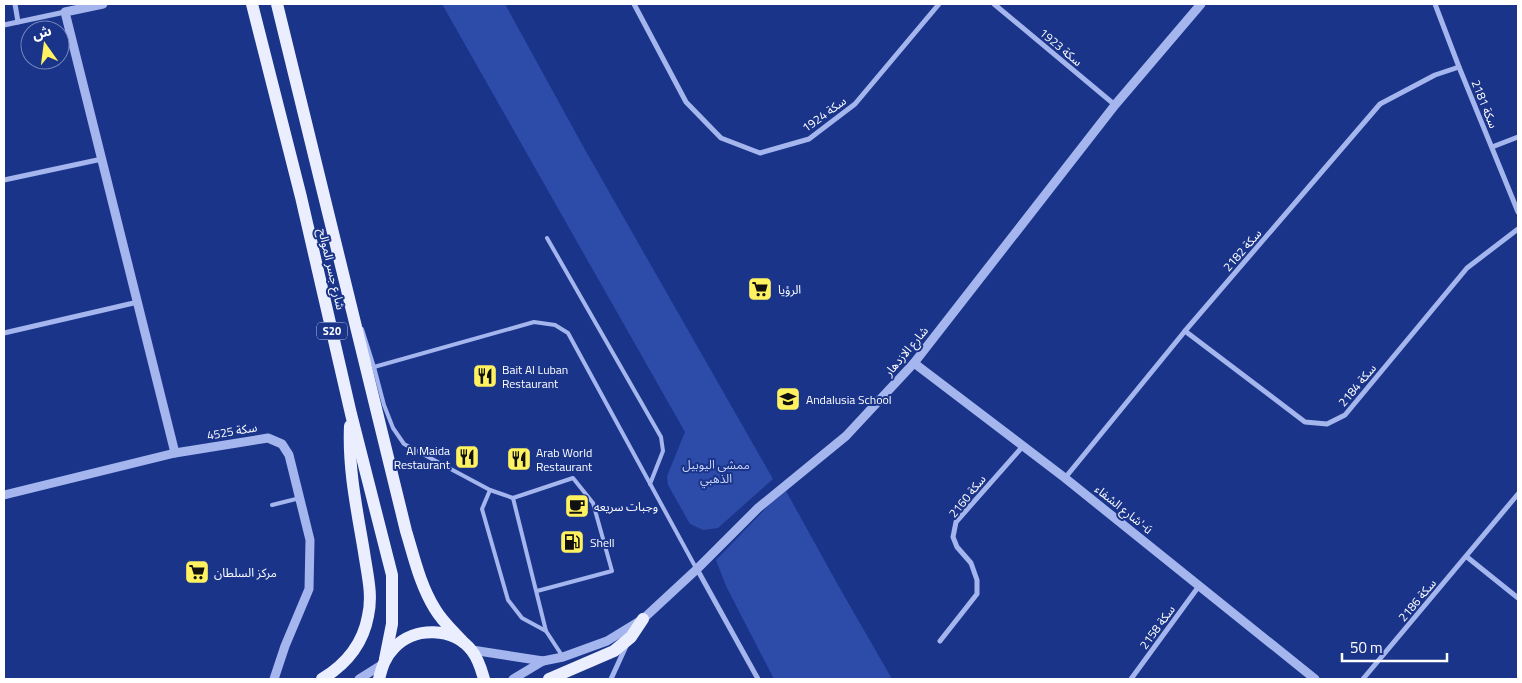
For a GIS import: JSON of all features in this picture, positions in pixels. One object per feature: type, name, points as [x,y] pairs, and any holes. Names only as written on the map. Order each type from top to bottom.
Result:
[{"type":"main road","name":"شارع جسر الموالح","points":[[277,4],[406,531],[420,579],[435,610],[467,646]]},
{"type":"main road","name":"شارع جسر الموالح","points":[[251,6],[301,197],[350,414],[392,575],[392,624],[384,661]]},
{"type":"main road","points":[[322,679],[335,671],[350,656],[362,637],[368,617],[370,596],[351,473],[350,414]]},
{"type":"main road","points":[[549,679],[614,651],[631,637],[643,619]]},
{"type":"main road","name":"S20","points":[[379,679],[384,661],[394,647],[406,638],[420,633],[435,632],[450,635],[467,646],[481,665],[484,679]]},
{"type":"street","points":[[15,4],[18,22]]},
{"type":"street","points":[[4,25],[102,4]]},
{"type":"street","name":"سكة 1924","points":[[634,4],[686,102],[721,138],[760,153],[809,139],[855,104],[939,4]]},
{"type":"street","name":"سكة 1923","points":[[994,4],[1115,105]]},
{"type":"street","name":"شارع الازدهار","points":[[512,679],[544,661],[563,657],[607,641],[643,619],[697,570],[758,508],[846,436],[914,363],[1115,105],[1201,4]]},
{"type":"street","name":"سكة 2181","points":[[1435,4],[1518,212]]},
{"type":"street","points":[[65,12],[175,453]]},
{"type":"street","name":"سكة 2182","points":[[1066,478],[1185,331],[1380,104],[1435,75],[1459,67]]},
{"type":"street","points":[[1492,147],[1518,137]]},
{"type":"street","points":[[4,180],[102,159]]},
{"type":"street","name":"سكة 2184","points":[[1185,331],[1305,422],[1327,424],[1345,415],[1467,268],[1518,229]]},
{"type":"street","points":[[4,333],[138,302]]},
{"type":"street","name":"شارع الشفاء'-ú","points":[[914,363],[1066,478],[1315,679]]},
{"type":"street","name":"سكة 4525","points":[[4,495],[175,453],[268,438],[282,444],[289,455],[310,540],[309,589],[274,679]]},
{"type":"street","name":"سكة 2160","points":[[940,641],[977,594],[977,580],[971,563],[957,547],[953,537],[956,522],[1023,446]]},
{"type":"street","name":"سكة 2186","points":[[1363,679],[1518,494]]},
{"type":"street","points":[[1467,557],[1518,598]]},
{"type":"street","points":[[697,570],[758,679]]},
{"type":"street","name":"سكة 2158","points":[[1131,679],[1198,586]]},
{"type":"street","points":[[612,679],[631,637]]},
{"type":"street","name":"شارع الازدهار","points":[[467,646],[544,661]]},
{"type":"street","points":[[359,679],[384,661]]},
{"type":"lane","points":[[547,238],[661,437],[663,451],[650,484]]},
{"type":"lane","points":[[353,313],[364,333],[384,405],[393,428],[404,444],[490,490],[513,498],[573,478],[593,503],[612,571],[537,591]]},
{"type":"lane","points":[[374,367],[534,322],[555,324],[568,333],[697,570]]},
{"type":"lane","points":[[490,490],[482,509],[508,600],[522,618],[546,631]]},
{"type":"lane","points":[[272,505],[300,498]]},
{"type":"lane","points":[[513,498],[546,631],[563,657]]},
{"type":"green space","name":"ممشى اليوبيل الذهبي","points":[[442,4],[505,4],[584,148],[773,479],[718,528],[703,530],[690,524],[668,485],[667,476],[685,432]]},
{"type":"green space","name":"ممشى اليوبيل الذهبي","points":[[786,491],[892,679],[774,679],[726,586],[716,560],[769,505]]},
{"type":"place","name":"الرؤيا","points":[[760,289]]},
{"type":"place","name":"Bait Al Luban Restaurant","points":[[485,376]]},
{"type":"place","name":"Andalusia School","points":[[788,399]]},
{"type":"place","name":"Al Maida Restaurant","points":[[467,457]]},
{"type":"place","name":"Arab World Restaurant","points":[[519,459]]},
{"type":"place","name":"وجبات سريعه","points":[[577,506]]},
{"type":"place","name":"Shell","points":[[572,542]]},
{"type":"place","name":"مركز السلطان","points":[[197,572]]}]
